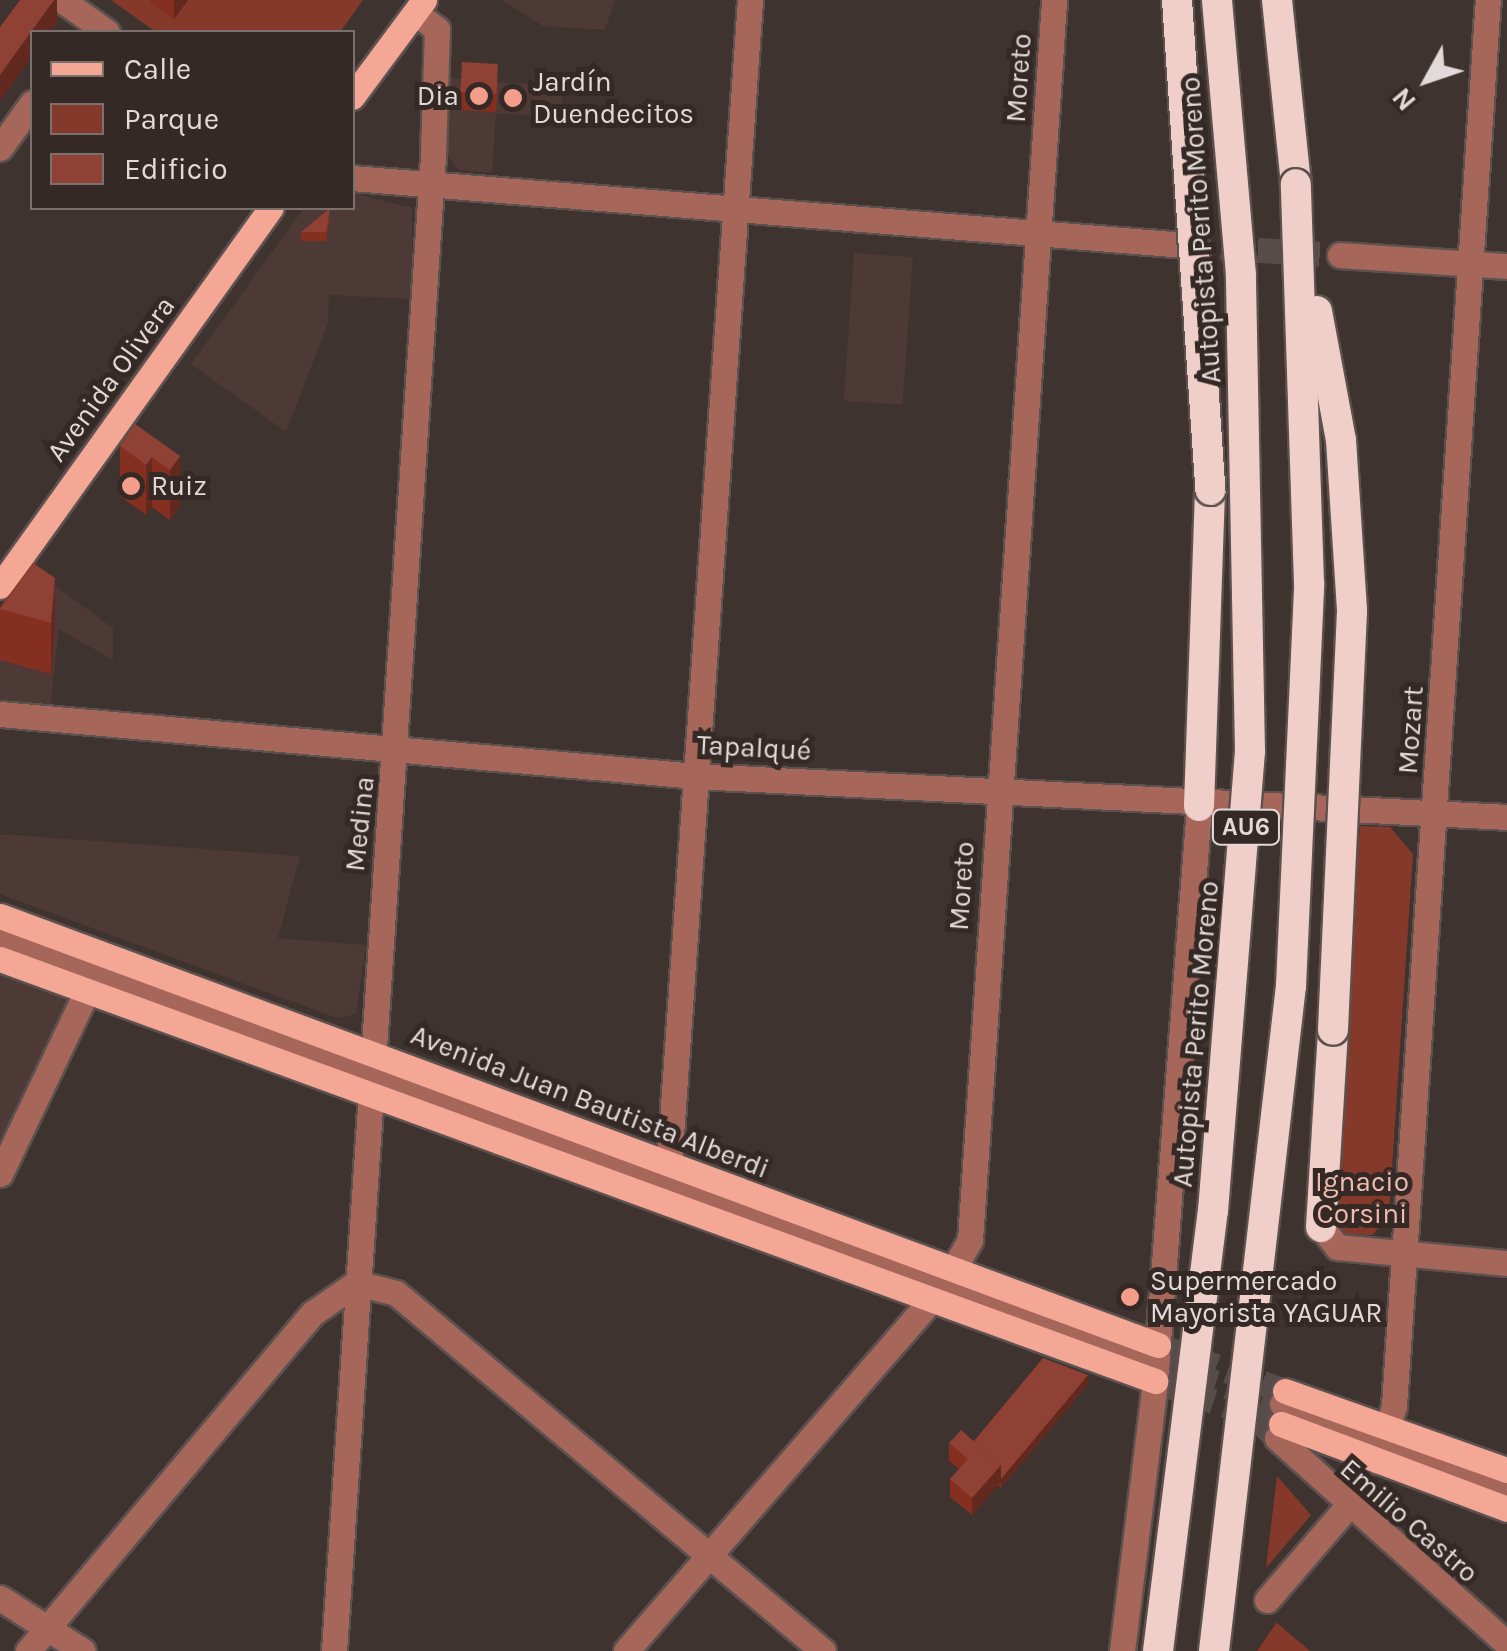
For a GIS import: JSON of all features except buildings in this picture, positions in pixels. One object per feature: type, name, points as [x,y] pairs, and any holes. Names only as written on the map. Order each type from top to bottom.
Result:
[{"type":"highway","points":[[1177,0],[1210,490],[1199,806]]},
{"type":"highway","name":"Autopista Perito Moreno","points":[[1158,1651],[1213,1211],[1250,750],[1242,290],[1217,0]]},
{"type":"highway","name":"AU6","points":[[1214,1651],[1291,986],[1309,583],[1296,184],[1278,0]]},
{"type":"highway","points":[[1296,184],[1350,543],[1333,1030],[1320,1227]]},
{"type":"main road","points":[[355,93],[420,7]]},
{"type":"main road","name":"Avenida Olivera","points":[[0,586],[270,210]]},
{"type":"main road","name":"Avenida Juan Bautista Alberdi","points":[[0,916],[370,1071],[1157,1363]]},
{"type":"main road","name":"Avenida Juan Bautista Alberdi","points":[[0,959],[87,992],[370,1071],[670,1164],[943,1284],[1157,1363]]},
{"type":"main road","points":[[1281,1414],[1383,1444],[1507,1470]]},
{"type":"main road","points":[[1383,1444],[1507,1509]]},
{"type":"street","points":[[62,0],[93,28]]},
{"type":"street","points":[[670,1164],[750,0]]},
{"type":"street","name":"Moreto","points":[[626,1651],[943,1284],[970,1240],[1054,0]]},
{"type":"street","name":"Mozart","points":[[1383,1444],[1405,1256],[1488,0]]},
{"type":"street","name":"Medina","points":[[334,1651],[370,1071],[398,744],[431,187],[437,29],[420,7]]},
{"type":"street","points":[[0,148],[30,105]]},
{"type":"street","points":[[355,178],[734,215],[1184,245]]},
{"type":"street","points":[[1340,255],[1507,266]]},
{"type":"street","name":"Tapalqué","points":[[0,714],[398,744],[696,776],[1199,806],[1507,817]]},
{"type":"street","points":[[1122,1651],[1157,1363],[1199,806]]},
{"type":"street","points":[[0,936],[370,1071]]},
{"type":"street","points":[[0,1174],[87,992]]},
{"type":"street","points":[[1320,1227],[1337,1247],[1507,1263]]},
{"type":"street","points":[[28,1651],[312,1313],[356,1284],[396,1292],[823,1651]]},
{"type":"street","name":"Emilio Castro","points":[[1281,1414],[1346,1508],[1507,1644]]},
{"type":"street","points":[[1383,1444],[1507,1487]]},
{"type":"street","points":[[1267,1600],[1346,1508]]},
{"type":"street","points":[[0,1598],[83,1651]]},
{"type":"shaded area","points":[[502,0],[615,0],[605,30],[543,26]]},
{"type":"shaded area","points":[[449,78],[563,87],[561,117],[496,113],[492,173],[458,170],[445,152]]},
{"type":"shaded area","points":[[355,194],[412,208],[413,299],[329,295],[328,323],[286,432],[191,364],[303,210],[355,210]]},
{"type":"shaded area","points":[[854,253],[913,257],[903,405],[844,401]]},
{"type":"shaded area","points":[[40,575],[113,628],[113,660],[59,629],[50,707],[0,703],[0,630]]},
{"type":"shaded area","points":[[0,834],[300,856],[278,938],[366,945],[356,1014],[337,1018],[0,894]]},
{"type":"shaded area","points":[[0,963],[68,994],[69,1007],[0,1154]]},
{"type":"green space","points":[[111,0],[151,0],[174,19],[188,0],[363,0],[341,30],[153,30]]},
{"type":"green space","name":"Ignacio Corsini","points":[[1360,826],[1390,827],[1413,854],[1389,1213],[1373,1235],[1342,1234],[1332,1211]]},
{"type":"green space","points":[[1277,1476],[1311,1515],[1266,1568]]},
{"type":"green space","points":[[1277,1623],[1310,1651],[1257,1651]]},
{"type":"tunnel","points":[[1184,245],[1340,255]]},
{"type":"tunnel","points":[[1158,1345],[1285,1391]]},
{"type":"tunnel","points":[[1157,1363],[1282,1404]]},
{"type":"tunnel","points":[[1155,1381],[1281,1424]]},
{"type":"tunnel","points":[[1254,1415],[1277,1438]]},
{"type":"place","name":"Dia","points":[[479,96]]},
{"type":"place","name":"Jardín Duendecitos","points":[[513,98]]},
{"type":"place","name":"Ruiz","points":[[131,486]]},
{"type":"place","name":"Supermercado Mayorista YAGUAR","points":[[1130,1297]]}]
